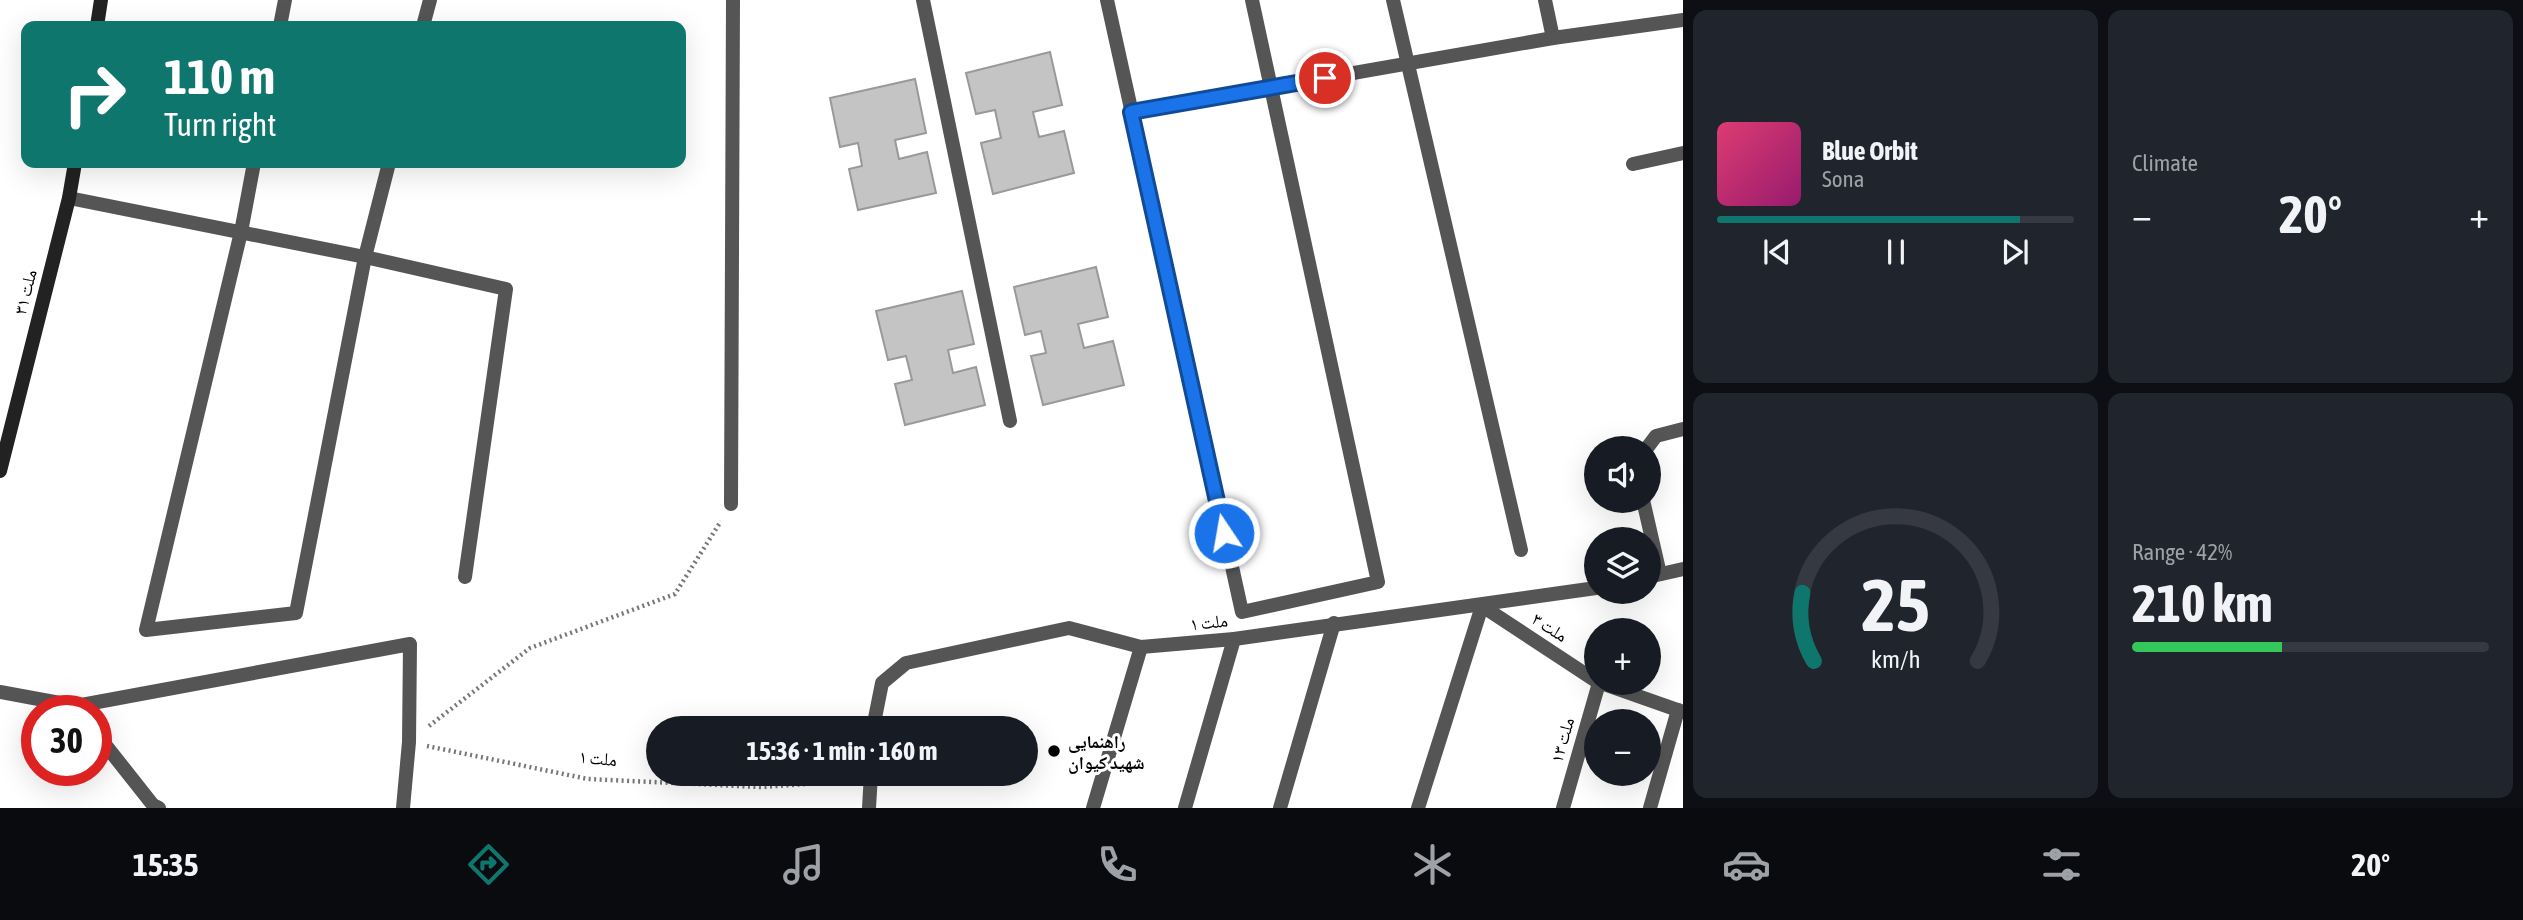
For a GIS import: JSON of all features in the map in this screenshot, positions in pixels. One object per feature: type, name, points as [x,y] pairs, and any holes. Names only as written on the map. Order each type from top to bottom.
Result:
[{"type":"street","points":[[98,21],[101,0]]},
{"type":"street","points":[[281,21],[285,0]]},
{"type":"street","points":[[424,21],[430,0]]},
{"type":"street","points":[[731,504],[733,0]]},
{"type":"street","points":[[923,0],[1010,421]]},
{"type":"street","points":[[1107,0],[1242,612],[1378,582],[1252,0]]},
{"type":"street","points":[[1393,0],[1521,550]]},
{"type":"street","points":[[1545,0],[1553,38]]},
{"type":"street","points":[[1131,112],[1553,38],[1683,20]]},
{"type":"street","points":[[1633,164],[1683,153]]},
{"type":"street","name":"ملت ۳۱","points":[[0,471],[69,198],[74,168]]},
{"type":"street","points":[[253,168],[241,232],[146,630],[296,613],[365,257],[388,168]]},
{"type":"street","points":[[69,198],[365,257],[506,289],[465,577]]},
{"type":"street","points":[[1656,436],[1683,429]]},
{"type":"street","points":[[1661,574],[1683,569]]},
{"type":"street","name":"ملت ۱","points":[[875,716],[882,683],[906,663],[1069,628],[1141,647],[1234,639],[1584,590]]},
{"type":"street","points":[[1418,808],[1482,606]]},
{"type":"street","name":"ملت ۳","points":[[1482,606],[1584,673]]},
{"type":"street","points":[[1280,808],[1334,623]]},
{"type":"street","points":[[1185,808],[1234,639]]},
{"type":"street","points":[[112,701],[410,644],[409,742],[403,808]]},
{"type":"street","points":[[1093,808],[1141,647]]},
{"type":"street","points":[[0,692],[21,696]]},
{"type":"street","name":"ملت ۱۳","points":[[1563,808],[1594,695]]},
{"type":"street","name":"ملت ۳","points":[[1635,695],[1680,711]]},
{"type":"street","points":[[1650,808],[1680,711]]},
{"type":"street","points":[[112,753],[153,805],[159,808]]},
{"type":"street","points":[[869,808],[870,786]]},
{"type":"path","points":[[409,742],[530,648],[676,594],[731,504]]},
{"type":"path","name":"ملت ۱","points":[[409,742],[588,779],[646,782]]},
{"type":"path","name":"ملت ۱","points":[[739,786],[771,786]]},
{"type":"building","points":[[1050,52],[1062,105],[1033,112],[1039,137],[1064,131],[1074,173],[993,194],[981,143],[1001,138],[995,110],[976,114],[966,73]]},
{"type":"building","points":[[915,79],[926,133],[895,140],[899,159],[927,152],[936,193],[858,210],[849,169],[862,166],[858,143],[840,147],[830,98]]},
{"type":"building","points":[[1096,267],[1108,317],[1078,324],[1084,348],[1113,341],[1124,385],[1043,405],[1031,356],[1046,353],[1041,331],[1025,335],[1014,287]]},
{"type":"building","points":[[962,291],[974,344],[948,350],[953,373],[976,367],[985,405],[905,425],[895,384],[912,380],[906,356],[888,360],[876,311]]},
{"type":"place","name":"راهنمایی شهید کیوان","points":[[1054,751]]},
{"type":"route","points":[[1224,533],[1131,112],[1325,78]]}]
